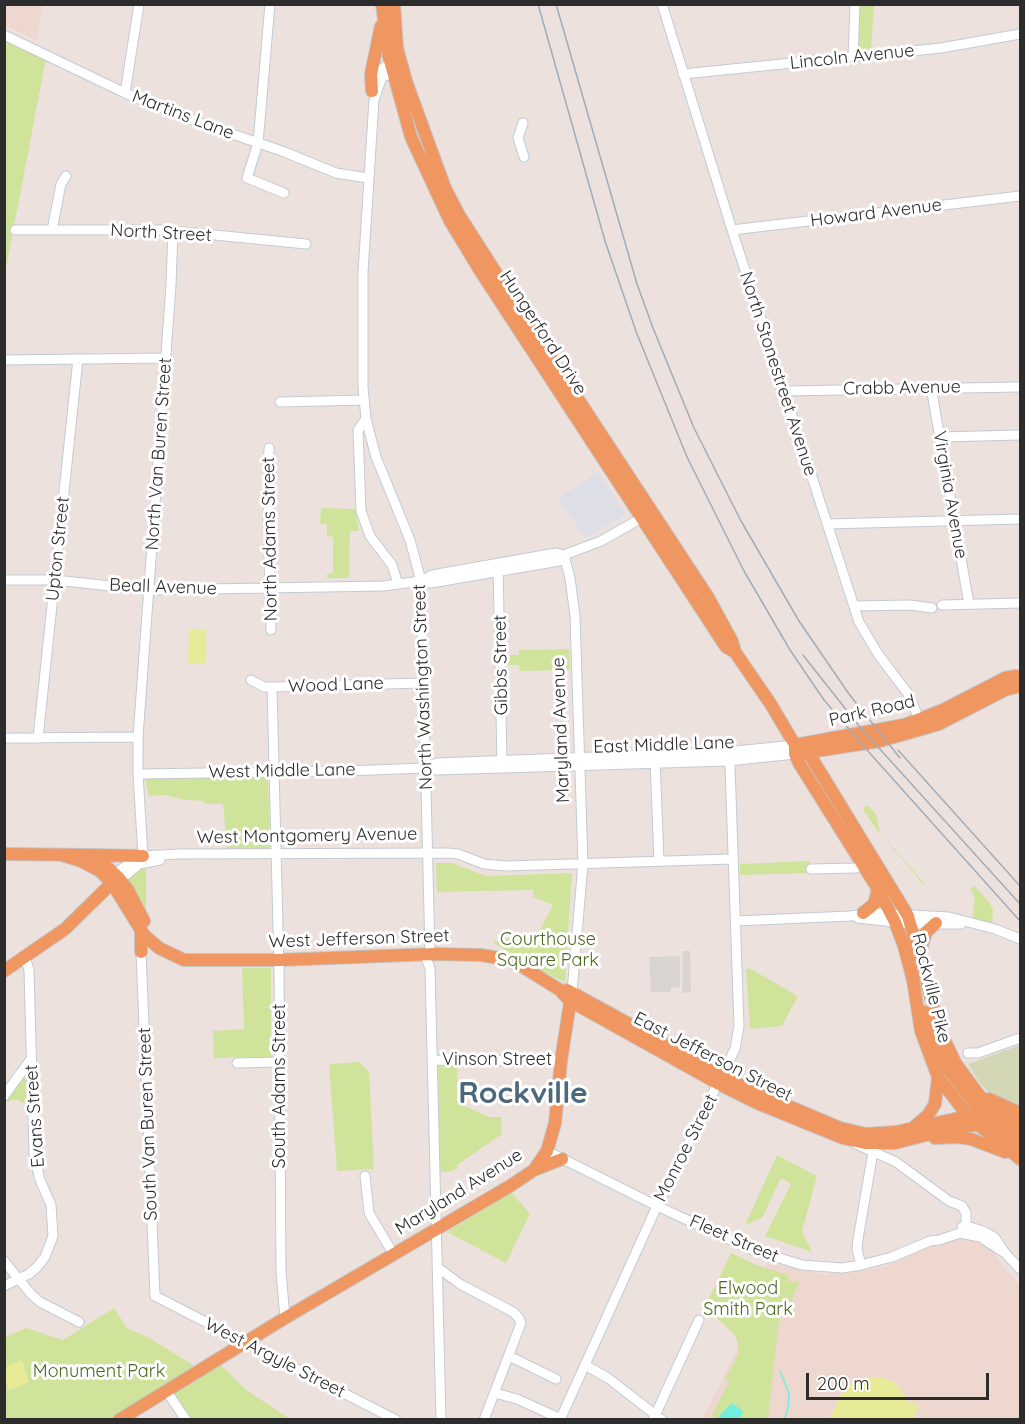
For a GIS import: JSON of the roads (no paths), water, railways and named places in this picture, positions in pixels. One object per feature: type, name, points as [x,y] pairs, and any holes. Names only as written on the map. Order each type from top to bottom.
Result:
[{"type":"main road","name":"Hungerford Drive","points":[[382,4],[383,19],[397,66],[445,188],[477,244],[708,597],[732,641],[735,652],[799,751]]},
{"type":"main road","name":"Hungerford Drive","points":[[394,4],[397,66],[411,137],[453,227],[726,647],[735,652]]},
{"type":"main road","points":[[373,96],[371,74],[383,19]]},
{"type":"main road","points":[[453,227],[465,234],[472,244],[477,244]]},
{"type":"main road","points":[[471,257],[481,257],[491,270],[496,272]]},
{"type":"main road","name":"Park Road","points":[[799,751],[880,741],[921,725],[1017,675]]},
{"type":"main road","name":"Park Road","points":[[921,725],[939,723],[1005,690],[1020,686]]},
{"type":"main road","name":"Rockville Pike","points":[[799,751],[893,918],[904,946],[913,980],[921,1030],[938,1077],[968,1116],[992,1122]]},
{"type":"main road","name":"Rockville Pike","points":[[799,751],[910,920],[940,1031],[948,1050],[979,1095],[992,1122],[1019,1154]]},
{"type":"main road","points":[[4,854],[143,856]]},
{"type":"main road","name":"West Jefferson Street","points":[[62,855],[90,865],[128,890],[156,946]]},
{"type":"main road","name":"West Jefferson Street","points":[[89,855],[100,861],[115,880],[141,930],[156,946],[184,960],[279,960],[480,954],[505,959],[524,967],[567,995]]},
{"type":"main road","points":[[4,970],[65,929],[115,880]]},
{"type":"main road","points":[[863,913],[874,904],[878,890]]},
{"type":"main road","points":[[920,956],[926,932],[936,923]]},
{"type":"main road","points":[[141,930],[141,952]]},
{"type":"main road","points":[[141,952],[147,946],[156,946]]},
{"type":"main road","points":[[913,980],[944,1064],[977,1107],[992,1122]]},
{"type":"main road","name":"East Jefferson Street","points":[[567,995],[588,1011],[721,1080]]},
{"type":"main road","name":"East Jefferson Street","points":[[567,995],[757,1102],[842,1133]]},
{"type":"main road","name":"Maryland Avenue","points":[[119,1419],[534,1170],[547,1151],[555,1123],[566,1025],[567,995]]},
{"type":"main road","points":[[566,1025],[577,1013],[588,1011]]},
{"type":"main road","points":[[913,1127],[928,1115],[935,1104],[938,1077]]},
{"type":"main road","points":[[979,1095],[1020,1113]]},
{"type":"main road","points":[[842,1133],[896,1132],[968,1116]]},
{"type":"main road","points":[[896,1143],[961,1126],[992,1122],[1020,1130]]},
{"type":"main road","points":[[842,1133],[865,1143],[896,1143],[958,1137],[1019,1154]]},
{"type":"main road","points":[[534,1170],[561,1159]]},
{"type":"street","points":[[125,93],[139,4]]},
{"type":"street","points":[[270,4],[258,143],[247,178],[284,193]]},
{"type":"street","name":"North Stonestreet Avenue","points":[[662,4],[783,391],[854,606],[866,635],[908,694],[921,725]]},
{"type":"street","points":[[853,57],[855,4]]},
{"type":"street","name":"Lincoln Avenue","points":[[683,74],[941,48],[1020,34]]},
{"type":"street","name":"Martins Lane","points":[[4,35],[125,93],[200,123],[336,172],[368,178]]},
{"type":"street","name":"North Washington Street","points":[[397,66],[378,71],[373,96],[363,293],[364,400],[366,419],[376,457],[410,540],[421,581],[430,954]]},
{"type":"street","points":[[523,123],[518,138],[524,157]]},
{"type":"street","points":[[52,230],[61,184],[66,176]]},
{"type":"street","name":"Howard Avenue","points":[[732,230],[1020,195]]},
{"type":"street","name":"North Street","points":[[15,230],[173,231],[306,244]]},
{"type":"street","name":"North Van Buren Street","points":[[143,856],[138,736],[173,231]]},
{"type":"street","points":[[4,360],[166,358]]},
{"type":"street","name":"Upton Street","points":[[38,738],[78,359]]},
{"type":"street","name":"Virginia Avenue","points":[[931,387],[969,604]]},
{"type":"street","name":"Crabb Avenue","points":[[783,391],[1020,387]]},
{"type":"street","points":[[280,402],[364,400]]},
{"type":"street","name":"North Washington Street","points":[[366,419],[358,430],[362,511],[370,536],[392,566],[397,584]]},
{"type":"street","points":[[940,437],[1020,435]]},
{"type":"street","name":"North Adams Street","points":[[269,448],[271,630]]},
{"type":"street","points":[[359,468],[366,461],[376,457]]},
{"type":"street","name":"Beall Avenue","points":[[4,580],[55,580],[148,590],[322,586],[332,582],[390,581],[397,584],[421,581],[431,583],[556,553],[564,555],[601,541],[653,511]]},
{"type":"street","points":[[827,524],[1020,519]]},
{"type":"street","name":"Maryland Avenue","points":[[564,555],[575,611],[583,864],[567,995]]},
{"type":"street","name":"Gibbs Street","points":[[499,567],[502,765]]},
{"type":"street","points":[[942,605],[1020,603]]},
{"type":"street","points":[[854,606],[910,605],[932,608]]},
{"type":"street","name":"Wood Lane","points":[[251,680],[264,687],[423,683]]},
{"type":"street","points":[[272,687],[275,854]]},
{"type":"street","points":[[4,738],[138,736]]},
{"type":"street","name":"East Middle Lane","points":[[425,768],[437,763],[502,765],[727,757],[799,751]]},
{"type":"street","name":"Monroe Street","points":[[561,1419],[657,1206],[735,1049],[739,1026],[727,757]]},
{"type":"street","points":[[655,759],[659,861]]},
{"type":"street","name":"West Middle Lane","points":[[138,774],[425,768]]},
{"type":"street","name":"West Montgomery Avenue","points":[[143,856],[428,853],[458,854],[493,865],[732,859]]},
{"type":"street","name":"South Adams Street","points":[[275,854],[279,960],[281,1282],[285,1318]]},
{"type":"street","name":"West Montgomery Avenue","points":[[115,880],[126,875],[139,864],[186,855]]},
{"type":"street","points":[[115,880],[120,870],[143,856]]},
{"type":"street","points":[[811,869],[855,868],[862,865]]},
{"type":"street","points":[[850,916],[863,913],[936,923],[967,922],[995,929],[1020,939]]},
{"type":"street","points":[[736,921],[850,916],[893,918]]},
{"type":"street","points":[[910,920],[949,917],[961,918],[967,922]]},
{"type":"street","name":"South Van Buren Street","points":[[141,952],[155,1296]]},
{"type":"street","points":[[430,954],[441,1419]]},
{"type":"street","name":"Evans Street","points":[[4,1286],[29,1274],[45,1257],[53,1236],[51,1205],[40,1180],[34,1155],[29,970],[25,957]]},
{"type":"street","points":[[968,1053],[978,1053],[1020,1038]]},
{"type":"street","points":[[4,1096],[31,1059]]},
{"type":"street","name":"Vinson Street","points":[[432,1060],[561,1061]]},
{"type":"street","points":[[237,1063],[280,1062]]},
{"type":"street","points":[[842,1133],[873,1152],[896,1161],[949,1201],[962,1206],[959,1213],[963,1230],[980,1237],[1005,1253],[1020,1269]]},
{"type":"street","name":"Fleet Street","points":[[547,1151],[750,1249],[781,1260],[817,1267],[842,1268],[861,1265],[892,1257],[930,1241],[937,1234],[963,1230]]},
{"type":"street","points":[[861,1265],[857,1249],[858,1237],[873,1152]]},
{"type":"street","points":[[365,1176],[369,1213],[394,1255]]},
{"type":"street","points":[[4,1261],[40,1302],[79,1322]]},
{"type":"street","points":[[437,1267],[460,1284],[513,1312],[521,1323],[484,1419]]},
{"type":"street","name":"West Argyle Street","points":[[155,1296],[396,1419]]},
{"type":"street","points":[[585,1365],[608,1378],[657,1418],[699,1320]]},
{"type":"street","points":[[509,1356],[556,1379]]},
{"type":"street","points":[[167,1392],[186,1419]]},
{"type":"street","points":[[495,1393],[518,1399],[561,1419]]},
{"type":"water","points":[[732,1403],[743,1411],[741,1419],[718,1419],[719,1416]]},
{"type":"waterway","points":[[780,1371],[789,1393],[788,1409],[784,1420]]},
{"type":"railway","points":[[538,4],[605,241],[637,334],[687,457],[744,571],[790,650],[824,700],[1020,921]]},
{"type":"railway","points":[[556,4],[637,284],[694,428],[741,521],[799,621],[849,694],[900,758]]},
{"type":"railway","points":[[803,655],[859,726],[1020,904]]},
{"type":"railway","points":[[898,750],[1020,886]]},
{"type":"district","name":"Rockville","points":[[523,1094]]},
{"type":"park label","name":"Courthouse Square Park","points":[[548,950]]},
{"type":"park label","name":"Elwood Smith Park","points":[[748,1299]]},
{"type":"park label","name":"Monument Park","points":[[99,1372]]}]
